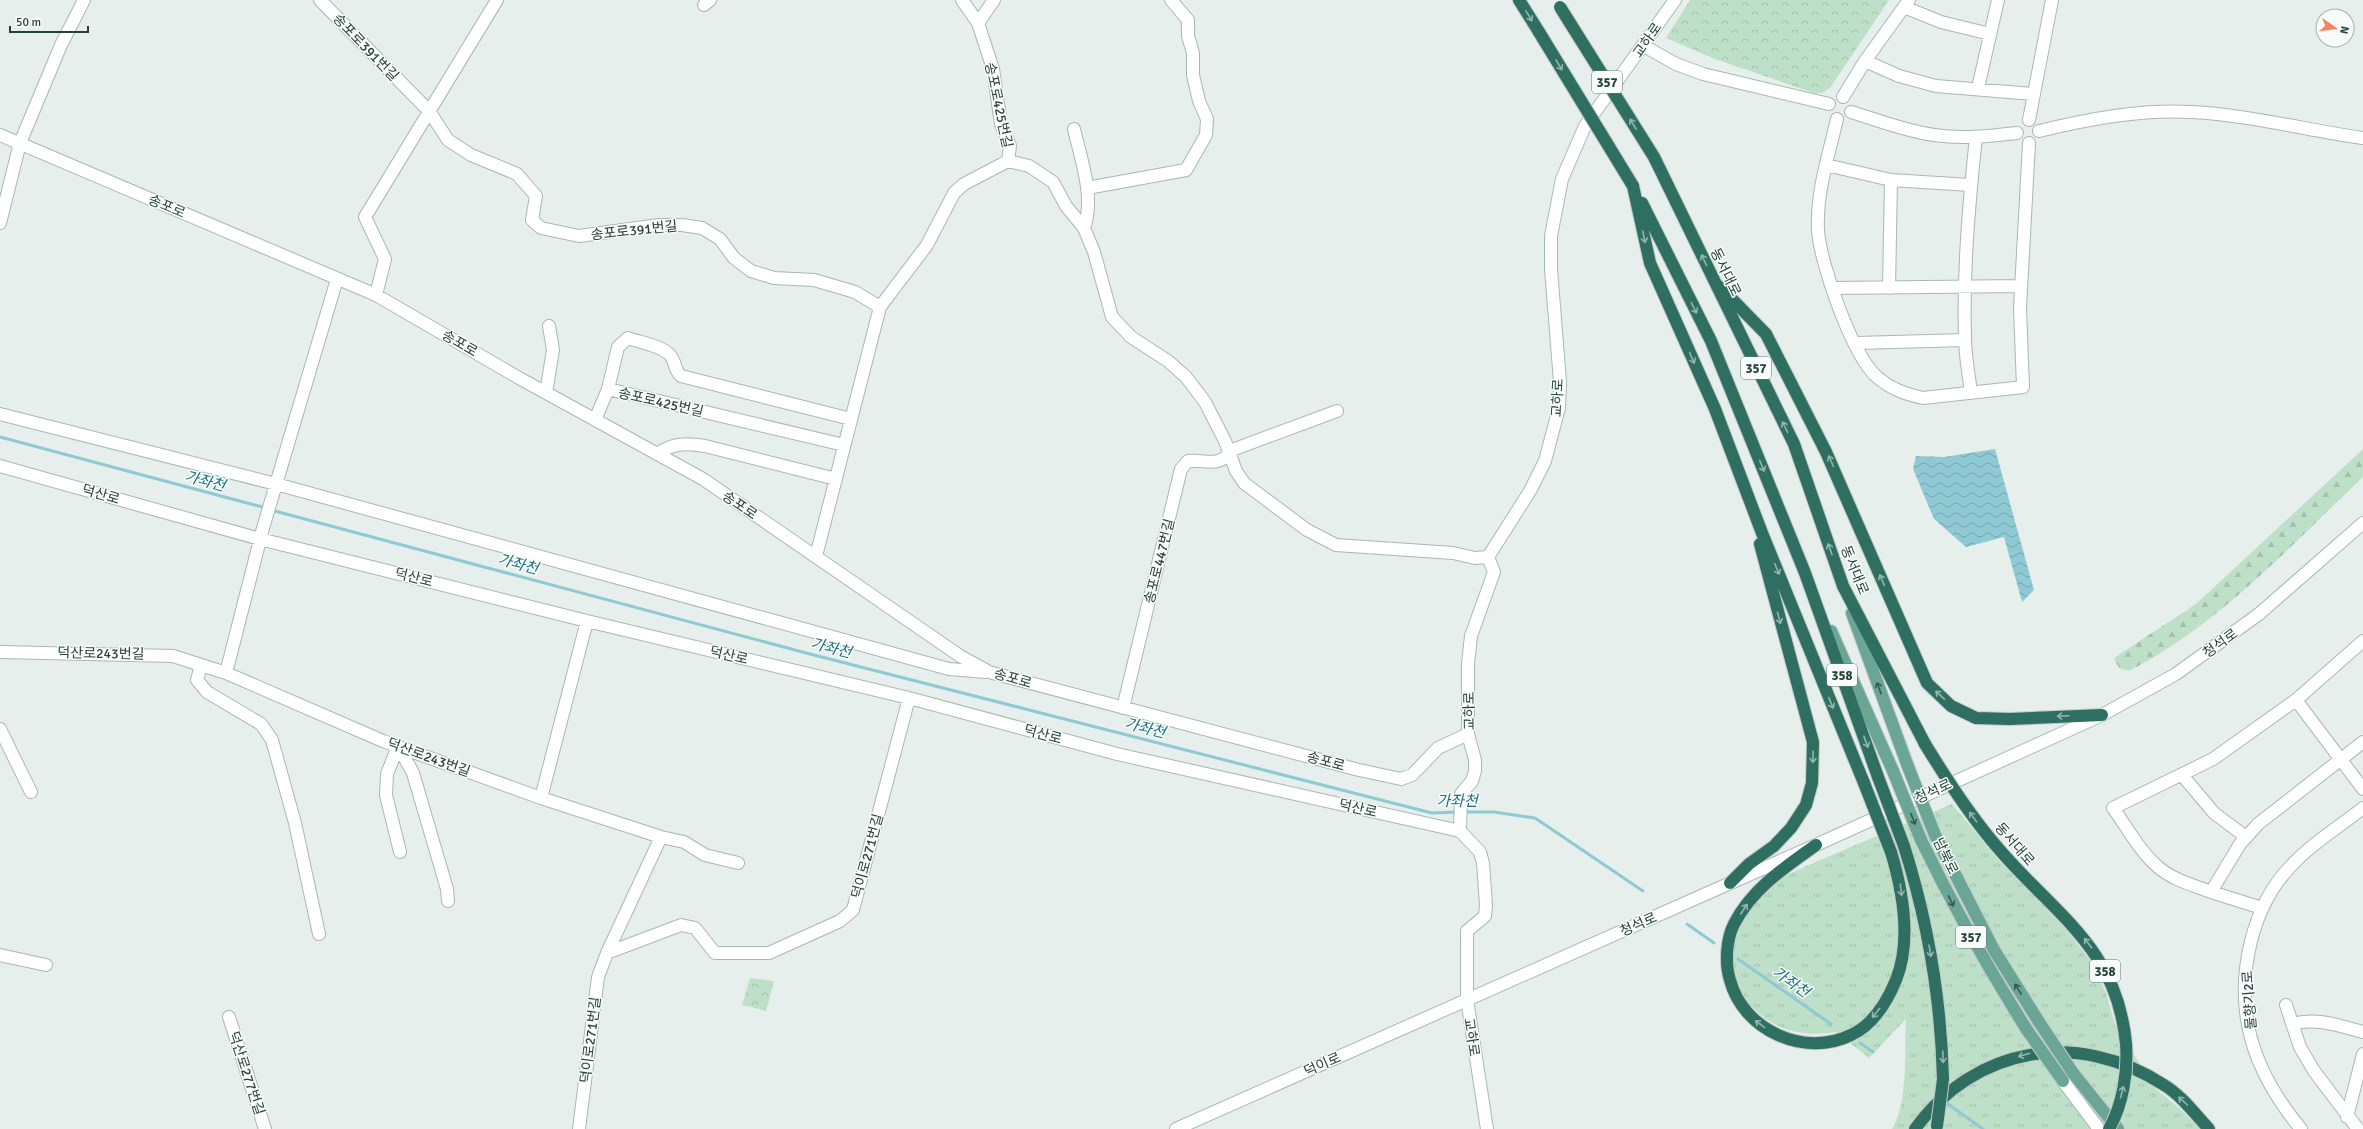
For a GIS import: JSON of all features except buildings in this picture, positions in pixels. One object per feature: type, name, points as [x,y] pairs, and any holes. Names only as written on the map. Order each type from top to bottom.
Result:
[{"type":"highway","name":"357","points":[[1519,0],[1633,186],[1711,341],[1805,573]]},
{"type":"highway","name":"동서대로","points":[[1558,3],[1654,158],[1794,444],[1843,586],[1925,744],[1953,789],[1998,848],[2071,923],[2101,962],[2113,988],[2121,1013],[2127,1054],[2123,1090],[2109,1129]]},
{"type":"highway","points":[[1633,186],[1650,263],[1715,409],[1891,852],[1900,883],[1904,936],[1900,966],[1888,996],[1878,1012],[1866,1026],[1852,1035],[1835,1041],[1818,1043],[1799,1042],[1779,1036],[1760,1025],[1744,1010],[1733,992],[1727,971],[1728,948],[1733,925],[1748,902],[1771,877],[1816,845]]},
{"type":"highway","points":[[1713,280],[1766,334],[1826,452],[1927,683],[1951,706],[1976,718],[2009,719],[2102,715]]},
{"type":"highway","points":[[1730,883],[1749,864],[1774,846],[1791,828],[1806,805],[1812,783],[1813,742],[1744,485]]},
{"type":"highway","name":"358","points":[[1805,573],[1904,846],[1918,891],[1938,998],[1942,1036],[1943,1079],[1937,1128]]},
{"type":"highway","points":[[1915,1129],[1926,1113],[1951,1091],[1979,1072],[2033,1052],[2064,1051],[2094,1055],[2131,1066],[2164,1085],[2186,1104],[2209,1129]]},
{"type":"main road","name":"남북로","points":[[1805,573],[1922,840],[1953,906],[1989,969],[2027,1030],[2063,1081]]},
{"type":"main road","name":"남북로","points":[[1843,586],[1907,764],[1935,835],[1994,950],[2073,1073],[2118,1129]]},
{"type":"street","points":[[0,223],[20,143],[61,45],[84,0]]},
{"type":"street","name":"송포로391번길","points":[[320,0],[429,111],[448,140],[472,155],[517,174],[536,196],[532,220],[541,228],[579,236],[659,225],[682,225],[702,228],[720,239],[734,258],[750,271],[774,278],[814,280],[855,292],[880,307]]},
{"type":"street","points":[[376,295],[384,259],[365,217],[497,0]]},
{"type":"street","name":"송포로425번길","points":[[816,556],[880,307],[927,245],[954,193],[964,184],[1008,161],[1010,146],[1002,124],[993,69],[978,23],[962,0]]},
{"type":"street","points":[[978,23],[994,0]]},
{"type":"street","points":[[1088,188],[1186,170],[1206,135],[1207,119],[1199,101],[1193,75],[1193,53],[1188,36],[1188,20],[1171,0]]},
{"type":"street","name":"교하로","points":[[1487,1129],[1467,999],[1467,931],[1485,916],[1486,905],[1483,863],[1480,852],[1460,831],[1461,794],[1472,781],[1475,772],[1475,760],[1468,734],[1468,664],[1470,643],[1479,610],[1494,572],[1488,556],[1530,491],[1546,461],[1559,408],[1560,382],[1551,269],[1551,236],[1562,179],[1585,126],[1644,46],[1674,0]]},
{"type":"street","points":[[1978,88],[1998,0]]},
{"type":"street","points":[[2029,120],[2052,0]]},
{"type":"street","points":[[1829,104],[1834,99],[1843,97],[1865,61],[1906,3],[1940,22],[1990,34]]},
{"type":"street","points":[[1644,46],[1676,64],[1703,74],[1829,104]]},
{"type":"street","points":[[1865,61],[1899,76],[1936,86],[1978,88],[2033,94]]},
{"type":"street","points":[[1843,97],[1850,102],[1851,112]]},
{"type":"street","points":[[1829,104],[1831,115],[1837,119],[1844,119],[1851,112]]},
{"type":"street","points":[[1851,112],[1903,129],[1935,135],[1976,137],[2017,133]]},
{"type":"street","points":[[2039,131],[2112,116],[2192,112],[2245,118],[2363,138]]},
{"type":"street","points":[[1837,119],[1826,165],[1818,228],[1820,252],[1832,288],[1864,361],[1876,376],[1890,388],[1923,398],[2023,387],[2021,286],[2029,143]]},
{"type":"street","points":[[2029,120],[2036,123],[2039,131],[2036,140],[2029,143],[2021,141],[2017,133],[2019,124],[2029,120]]},
{"type":"street","points":[[1074,129],[1088,188],[1087,219],[1084,228]]},
{"type":"street","name":"송포로","points":[[0,135],[376,295],[546,393],[703,479],[960,656],[989,672],[1359,770],[1401,779],[1412,775],[1438,748],[1468,734]]},
{"type":"street","points":[[1971,392],[1965,340],[1964,286],[1970,185],[1974,164],[1976,137]]},
{"type":"street","points":[[1008,161],[1029,166],[1053,182],[1066,206],[1084,228],[1094,252],[1112,317],[1131,337],[1168,361],[1186,377],[1205,402],[1230,453],[1236,471],[1244,483],[1307,530],[1336,544],[1453,553],[1475,558],[1488,556]]},
{"type":"street","points":[[1826,165],[1891,180],[1970,185]]},
{"type":"street","points":[[1889,288],[1891,180]]},
{"type":"street","points":[[226,673],[262,533],[337,279]]},
{"type":"street","points":[[1832,288],[2021,286]]},
{"type":"street","points":[[546,393],[553,350],[549,326]]},
{"type":"street","name":"송포로425번길","points":[[844,445],[608,389],[618,347],[628,338],[665,351],[673,359],[675,369],[681,376],[851,419]]},
{"type":"street","points":[[1856,343],[1965,340]]},
{"type":"street","points":[[595,420],[608,389]]},
{"type":"street","name":"송포로447번길","points":[[1123,708],[1181,469],[1188,460],[1213,462],[1225,459],[1232,450],[1337,411]]},
{"type":"street","points":[[0,414],[949,669],[989,672]]},
{"type":"street","points":[[656,454],[669,446],[683,443],[705,446],[836,478]]},
{"type":"street","name":"덕산로","points":[[0,466],[262,533],[587,621],[909,698],[1117,754],[1460,831]]},
{"type":"street","name":"청석로","points":[[1467,999],[1816,845],[2102,715],[2176,674],[2259,614],[2361,525]]},
{"type":"street","points":[[541,798],[587,621]]},
{"type":"street","points":[[2262,908],[2210,892],[2178,880],[2158,867],[2146,855],[2114,808],[2213,760],[2296,700],[2363,641]]},
{"type":"street","name":"덕산로243번길","points":[[0,652],[153,654],[173,656],[226,673],[398,746],[541,798],[661,837],[684,842],[704,855],[738,863]]},
{"type":"street","points":[[201,665],[197,680],[207,692],[261,724],[272,740],[295,822],[319,934]]},
{"type":"street","name":"덕이로271번길","points":[[607,952],[681,925],[695,928],[715,953],[768,952],[840,921],[853,910],[909,698]]},
{"type":"street","points":[[2296,700],[2363,789]]},
{"type":"street","points":[[0,729],[31,792]]},
{"type":"street","points":[[2210,892],[2246,837],[2258,824],[2342,760],[2363,742]]},
{"type":"street","points":[[398,746],[387,774],[386,794],[400,852]]},
{"type":"street","points":[[398,746],[414,773],[447,889],[448,901]]},
{"type":"street","points":[[2182,775],[2214,812],[2246,837]]},
{"type":"street","name":"물향기2로","points":[[2301,1129],[2264,1074],[2248,1025],[2245,973],[2253,930],[2266,899],[2289,867],[2363,808]]},
{"type":"street","name":"덕이로271번길","points":[[579,1129],[598,976],[607,952],[661,837]]},
{"type":"street","points":[[0,955],[46,965]]},
{"type":"street","name":"덕이로","points":[[1176,1129],[1467,999]]},
{"type":"street","points":[[2286,1005],[2300,1047],[2314,1071],[2347,1117],[2358,1129]]},
{"type":"street","name":"덕산로277번길","points":[[229,1017],[265,1129]]},
{"type":"street","points":[[2292,1024],[2302,1021],[2319,1021],[2363,1032]]},
{"type":"street","points":[[2347,1117],[2363,1054]]},
{"type":"street","name":"남북로","points":[[2063,1081],[2100,1129]]},
{"type":"green space","points":[[1690,0],[1889,0],[1830,88],[1822,93],[1814,93],[1715,59],[1666,38]]},
{"type":"green space","points":[[2363,449],[2363,477],[2252,583],[2194,631],[2162,652],[2129,671],[2119,668],[2114,658],[2196,604]]},
{"type":"green space","points":[[1952,804],[1996,857],[2066,929],[2090,960],[2106,993],[2115,1025],[2156,1089],[2179,1108],[2200,1129],[1892,1129],[1901,1104],[1905,1076],[1906,1019],[1869,1058],[1836,1032],[1812,1034],[1801,1033],[1780,1027],[1760,1014],[1743,996],[1733,965],[1735,941],[1746,915],[1763,892],[1786,875]]},
{"type":"green space","points":[[750,978],[774,981],[766,1011],[742,1005]]},
{"type":"water","points":[[1995,449],[2034,590],[2022,602],[2004,537],[1966,547],[1934,519],[1913,469],[1916,456],[1944,457]]},
{"type":"waterway","name":"가좌천","points":[[0,437],[266,508]]},
{"type":"waterway","name":"가좌천","points":[[271,510],[810,654],[1432,813],[1459,812]]},
{"type":"waterway","name":"가좌천","points":[[1464,812],[1494,812],[1535,818],[1643,891]]},
{"type":"waterway","name":"가좌천","points":[[1687,924],[1714,943]]},
{"type":"waterway","name":"가좌천","points":[[1738,959],[1831,1024]]},
{"type":"waterway","name":"가좌천","points":[[1860,1043],[1873,1052]]},
{"type":"waterway","name":"가좌천","points":[[1945,1102],[1983,1129]]}]
